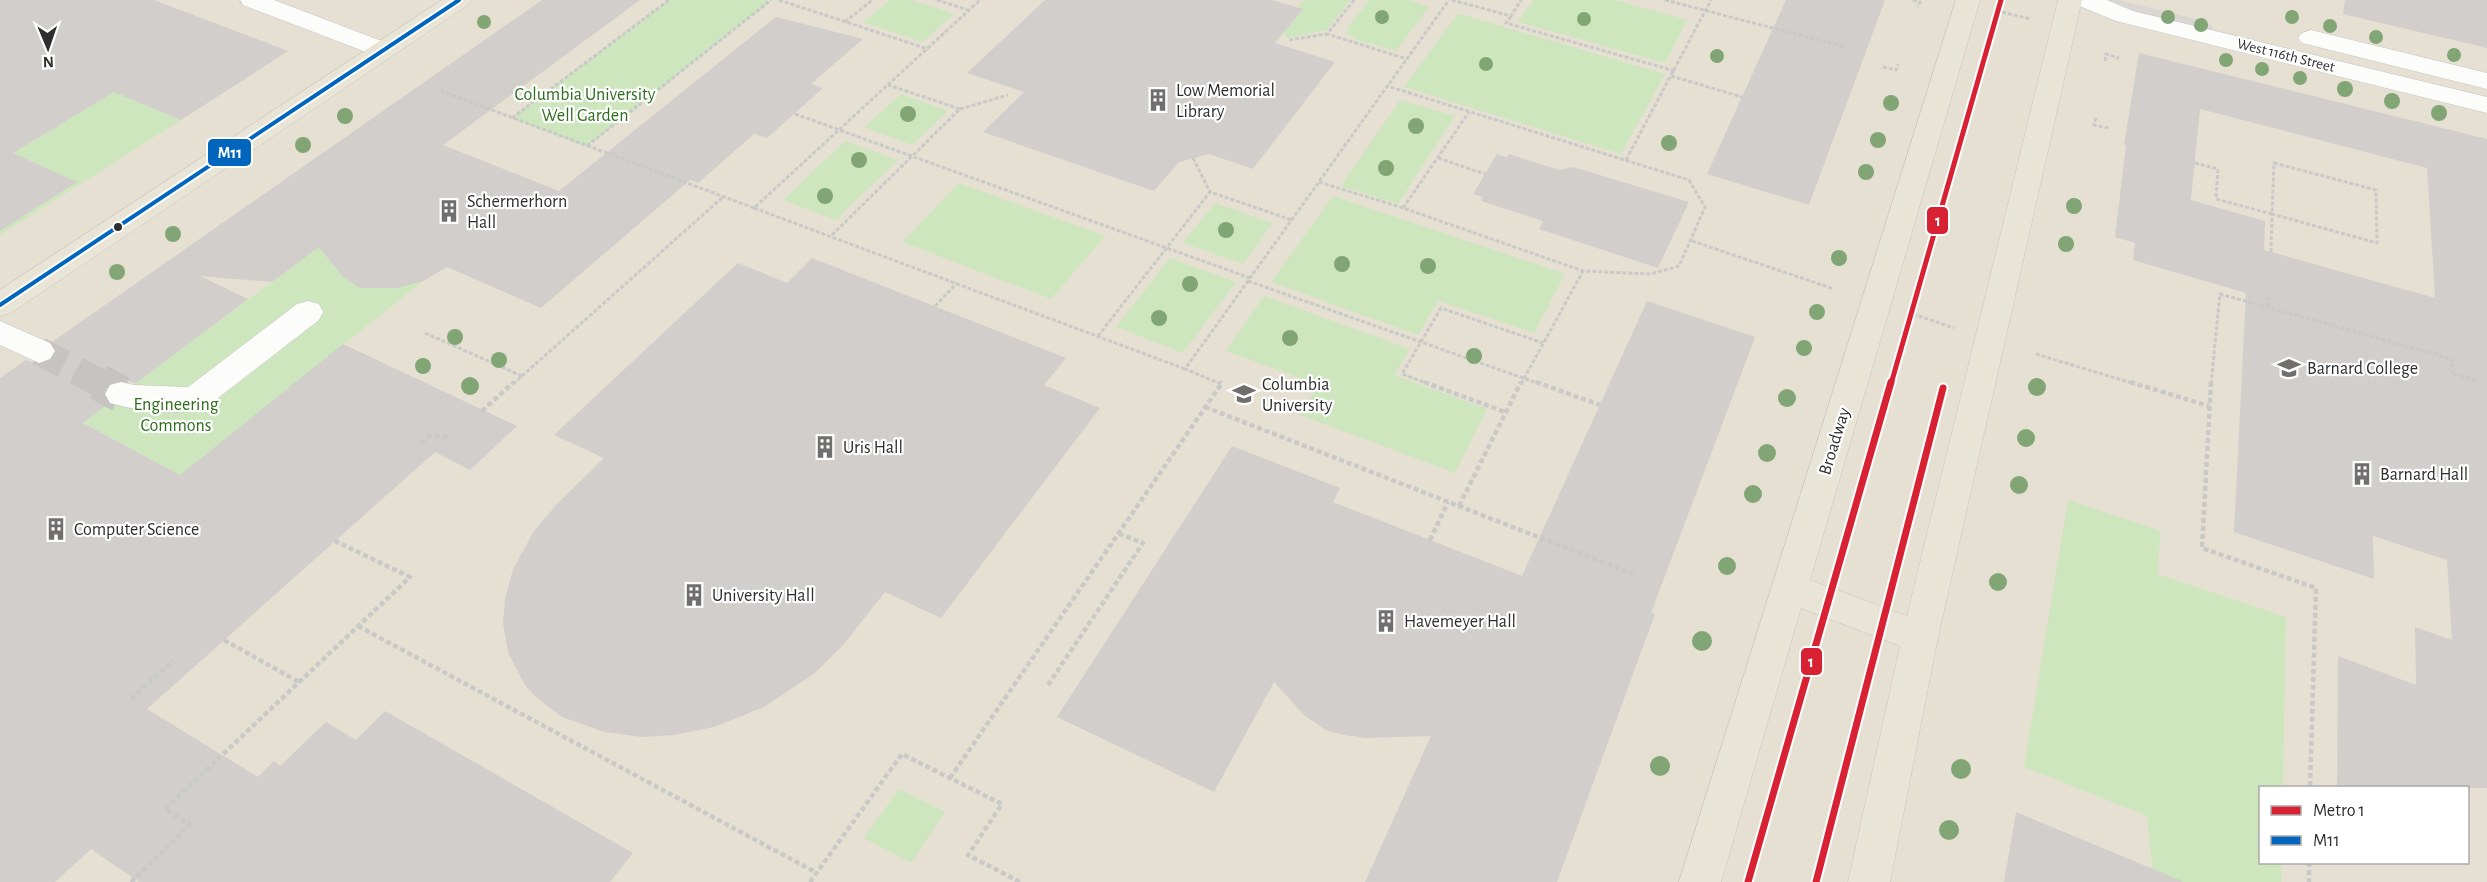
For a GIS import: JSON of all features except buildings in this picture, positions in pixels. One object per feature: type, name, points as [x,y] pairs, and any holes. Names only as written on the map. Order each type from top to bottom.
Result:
[{"type":"main road","points":[[0,305],[459,0]]},
{"type":"main road","name":"Broadway","points":[[1700,882],[1968,0]]},
{"type":"main road","points":[[1869,882],[1920,638],[2070,0]]},
{"type":"main road","points":[[1790,588],[1920,638]]},
{"type":"street","points":[[252,0],[383,50]]},
{"type":"street","name":"West 116th Street","points":[[2086,0],[2125,15],[2487,105]]},
{"type":"street","name":"West 116th Street","points":[[2152,0],[2487,81]]},
{"type":"street","points":[[121,394],[134,397],[194,399],[308,312]]},
{"type":"street","points":[[0,332],[39,351]]},
{"type":"path","points":[[512,118],[669,0]]},
{"type":"path","points":[[586,147],[771,0]]},
{"type":"path","points":[[779,0],[928,49]]},
{"type":"path","points":[[845,22],[872,0]]},
{"type":"path","points":[[937,0],[969,10]]},
{"type":"path","points":[[754,208],[980,0]]},
{"type":"path","points":[[1327,34],[1354,0]]},
{"type":"path","points":[[1185,369],[1450,0],[1511,16]]},
{"type":"path","points":[[1521,0],[1506,22],[1675,71]]},
{"type":"path","points":[[1665,0],[1846,47]]},
{"type":"path","points":[[1626,160],[1711,0]]},
{"type":"path","points":[[1912,0],[1920,2],[1918,7]]},
{"type":"path","points":[[1996,11],[2033,20]]},
{"type":"path","points":[[1288,40],[1327,34],[1407,59]]},
{"type":"path","points":[[2105,61],[2106,54],[2119,57]]},
{"type":"path","points":[[1883,67],[1896,70],[1898,64]]},
{"type":"path","points":[[1671,76],[1742,97]]},
{"type":"path","points":[[888,84],[960,109]]},
{"type":"path","points":[[1318,182],[1402,208],[1583,271],[1651,274],[1679,266],[1692,242],[1705,207],[1689,180],[1388,86]]},
{"type":"path","points":[[441,92],[586,147],[832,235],[1222,383],[950,778]]},
{"type":"path","points":[[832,235],[960,109],[1008,95]]},
{"type":"path","points":[[1402,208],[1469,112]]},
{"type":"path","points":[[795,114],[1167,247],[1249,280],[1420,342],[1600,405]]},
{"type":"path","points":[[2096,117],[2094,125],[2109,128]]},
{"type":"path","points":[[1194,158],[1210,192],[1292,220]]},
{"type":"path","points":[[1438,158],[1485,174]]},
{"type":"path","points":[[2195,163],[2218,170],[2216,200],[2272,215],[2335,231],[2377,243],[2376,189],[2274,163],[2272,215],[2271,252]]},
{"type":"path","points":[[1098,336],[1210,192]]},
{"type":"path","points":[[482,411],[723,197]]},
{"type":"path","points":[[1692,242],[1834,289]]},
{"type":"path","points":[[1459,506],[1506,412],[1583,271]]},
{"type":"path","points":[[936,306],[957,283]]},
{"type":"path","points":[[2310,786],[2316,588],[2202,548],[2209,406],[2220,294],[2452,359],[2453,374],[2479,381]]},
{"type":"path","points":[[2268,307],[2269,294]]},
{"type":"path","points":[[1506,412],[1402,374],[1441,308],[1543,343]]},
{"type":"path","points":[[1909,313],[1955,328]]},
{"type":"path","points":[[425,333],[522,376]]},
{"type":"path","points":[[2036,354],[2209,406]]},
{"type":"path","points":[[1205,407],[1633,574]]},
{"type":"path","points":[[421,443],[429,436],[451,436]]},
{"type":"path","points":[[1430,540],[1448,502]]},
{"type":"path","points":[[1048,685],[1143,543],[1118,533]]},
{"type":"path","points":[[131,882],[190,825],[165,809],[410,577],[335,541]]},
{"type":"path","points":[[358,626],[817,873]]},
{"type":"path","points":[[224,640],[299,682]]},
{"type":"path","points":[[131,699],[173,660]]},
{"type":"path","points":[[810,882],[902,754],[1002,804],[968,855],[1020,882]]},
{"type":"path","points":[[2309,864],[2309,882]]},
{"type":"shaded area","name":"Columbia University","points":[[0,0],[2487,0],[2487,882],[0,882]]},
{"type":"shaded area","points":[[2108,0],[2118,0],[2205,21],[2211,24],[2213,29],[2208,31],[2126,10]]},
{"type":"green space","name":"Columbia University Well Garden","points":[[669,0],[771,0],[586,147],[511,118]]},
{"type":"green space","points":[[890,0],[911,0],[954,14],[923,42],[863,22]]},
{"type":"green space","points":[[1304,0],[1350,0],[1327,30],[1287,38],[1284,33],[1303,9],[1298,7]]},
{"type":"green space","points":[[1369,0],[1410,0],[1429,7],[1396,51],[1354,39],[1348,33],[1348,27]]},
{"type":"green space","points":[[1533,0],[1615,0],[1687,20],[1665,63],[1518,22]]},
{"type":"green space","points":[[1460,14],[1665,74],[1621,154],[1404,87],[1456,16]]},
{"type":"green space","points":[[114,91],[181,120],[0,235],[0,161]]},
{"type":"green space","points":[[901,94],[948,111],[912,145],[864,127]]},
{"type":"green space","points":[[1400,100],[1455,116],[1398,204],[1341,186]]},
{"type":"green space","points":[[845,141],[898,160],[836,220],[783,200]]},
{"type":"green space","points":[[959,183],[1105,236],[1051,299],[902,242]]},
{"type":"green space","points":[[1333,196],[1565,274],[1534,333],[1438,301],[1418,335],[1271,282]]},
{"type":"green space","points":[[1215,203],[1273,223],[1243,264],[1183,243]]},
{"type":"green space","name":"Engineering Commons","points":[[329,240],[423,281],[180,475],[82,422]]},
{"type":"green space","points":[[1170,258],[1236,282],[1183,353],[1116,327]]},
{"type":"green space","points":[[1264,296],[1410,349],[1394,375],[1487,409],[1455,473],[1300,415],[1319,385],[1226,351]]},
{"type":"green space","points":[[2068,500],[2161,531],[2157,574],[2286,617],[2283,786],[2259,786],[2259,864],[2282,864],[2281,882],[2154,882],[2147,816],[2024,767]]},
{"type":"green space","points":[[899,789],[945,812],[911,863],[864,838]]},
{"type":"tunnel","points":[[39,351],[102,384]]},
{"type":"tunnel","points":[[99,382],[121,394]]},
{"type":"metro line","name":"1","points":[[1748,882],[2001,0]]},
{"type":"metro line","name":"1","points":[[1816,882],[1943,388]]},
{"type":"transit line","name":"M11","points":[[0,305],[459,0]]},
{"type":"place","name":"Low Memorial Library","points":[[1158,100]]},
{"type":"place","name":"Schermerhorn Hall","points":[[449,211]]},
{"type":"place","name":"Barnard College","points":[[2289,368]]},
{"type":"place","name":"Columbia University","points":[[1244,394]]},
{"type":"place","name":"Uris Hall","points":[[825,447]]},
{"type":"place","name":"Barnard Hall","points":[[2362,474]]},
{"type":"place","name":"Computer Science","points":[[56,529]]},
{"type":"place","name":"University Hall","points":[[694,595]]},
{"type":"place","name":"Havemeyer Hall","points":[[1386,621]]}]
